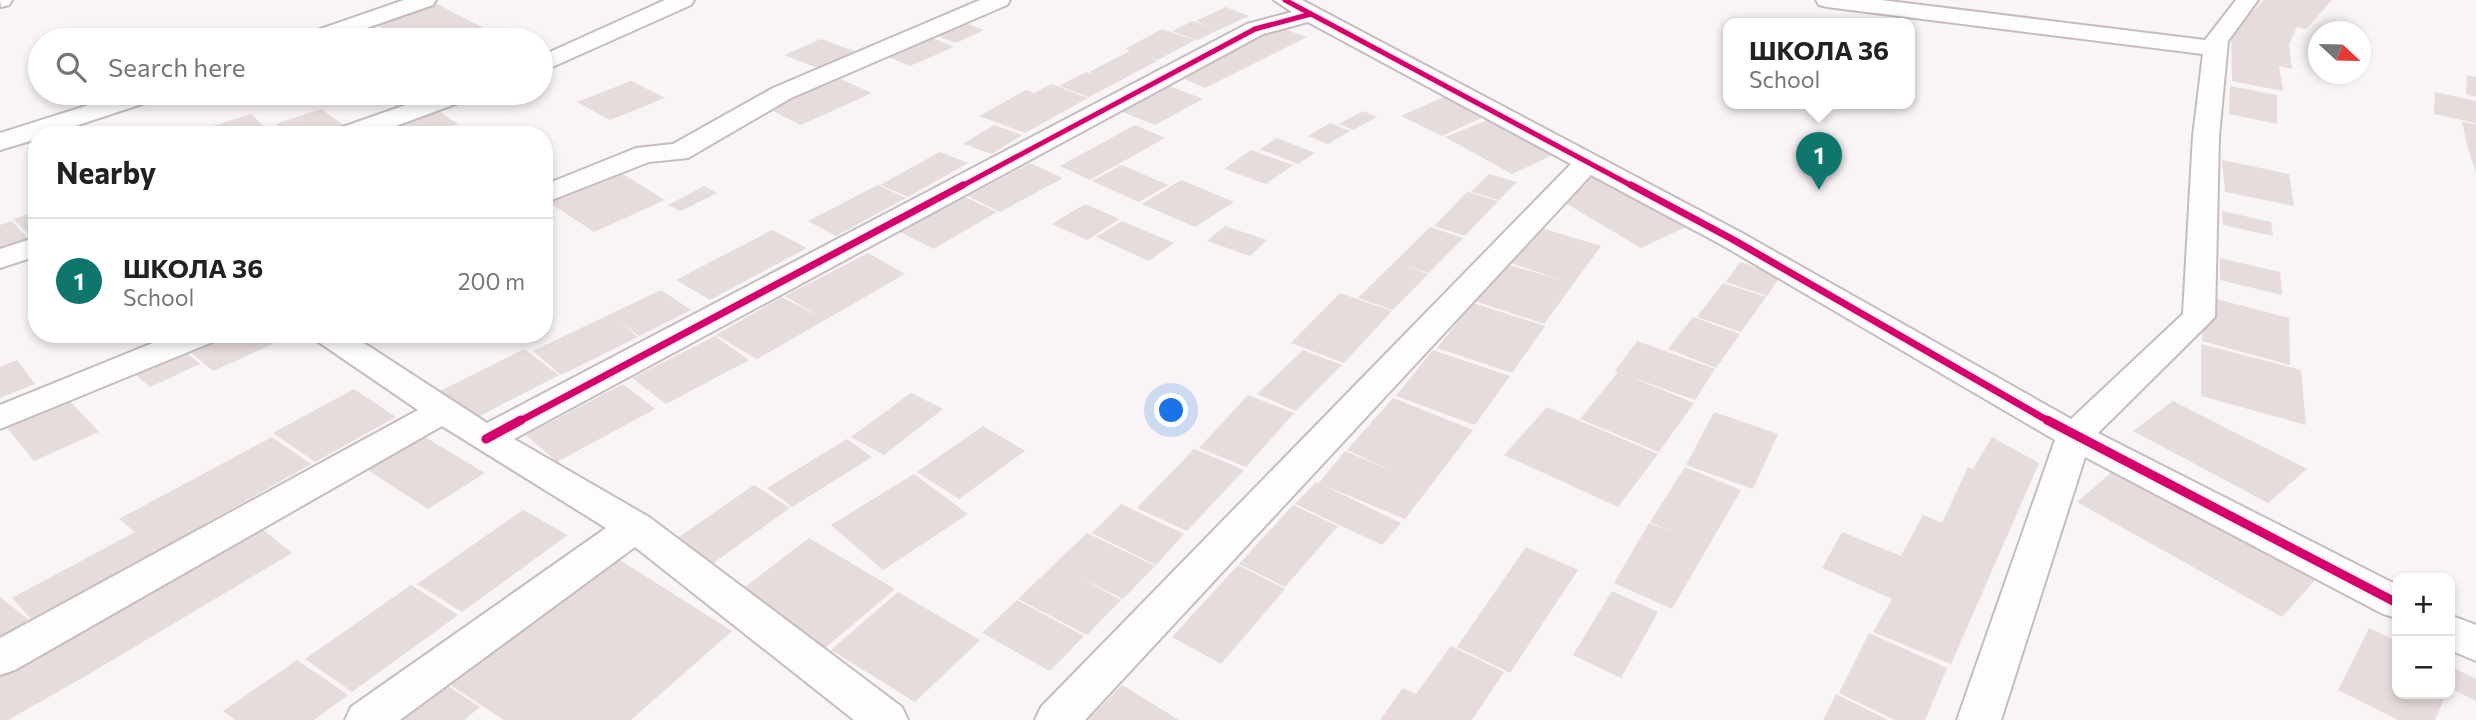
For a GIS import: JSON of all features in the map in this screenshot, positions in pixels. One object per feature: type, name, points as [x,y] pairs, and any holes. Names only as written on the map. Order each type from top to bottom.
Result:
[{"type":"street","points":[[345,28],[425,0]]},
{"type":"street","points":[[553,60],[683,0]]},
{"type":"street","points":[[553,191],[645,154],[679,152],[782,93],[999,0]]},
{"type":"street","points":[[1827,0],[2215,48]]},
{"type":"street","points":[[1979,720],[2074,436],[2199,317],[2206,136],[2216,41],[2247,0]]},
{"type":"street","points":[[485,439],[1298,7],[1732,239],[2074,436],[2392,600]]},
{"type":"street","points":[[49,126],[114,105]]},
{"type":"street","points":[[371,126],[430,105]]},
{"type":"street","points":[[0,142],[28,133]]},
{"type":"street","points":[[1057,720],[1588,162]]},
{"type":"street","points":[[0,259],[28,249]]},
{"type":"street","points":[[0,418],[182,343]]},
{"type":"street","points":[[341,343],[485,439],[635,527],[886,720]]},
{"type":"street","points":[[0,658],[442,411]]},
{"type":"street","points":[[367,720],[635,527]]},
{"type":"street","points":[[2455,634],[2476,644]]},
{"type":"building","points":[[2264,0],[2332,0],[2313,21],[2308,21],[2306,29],[2297,27],[2289,44],[2292,69],[2279,66],[2283,91],[2232,81],[2231,33]]},
{"type":"building","points":[[437,4],[484,28],[383,28],[375,24]]},
{"type":"building","points":[[1226,7],[1249,16],[1197,40],[1172,31],[1193,21],[1215,29],[1196,21]]},
{"type":"building","points":[[962,22],[984,30],[956,43],[934,35]]},
{"type":"building","points":[[1278,27],[1307,37],[1205,88],[1178,76]]},
{"type":"building","points":[[1162,29],[1195,40],[1158,60],[1149,57],[1157,61],[1089,97],[1059,86],[1086,72],[1096,75],[1089,72],[1130,51],[1125,49]]},
{"type":"building","points":[[928,36],[954,47],[910,66],[884,55]]},
{"type":"building","points":[[821,39],[857,52],[820,69],[784,55]]},
{"type":"building","points":[[2467,75],[2476,77],[2476,97],[2466,94]]},
{"type":"building","points":[[836,77],[872,93],[801,125],[765,107]]},
{"type":"building","points":[[631,81],[665,98],[610,120],[577,102]]},
{"type":"building","points":[[1051,84],[1088,98],[1025,133],[979,116],[1026,90],[1034,93]]},
{"type":"building","points":[[1166,85],[1203,99],[1155,125],[1118,110]]},
{"type":"building","points":[[2230,86],[2277,95],[2277,124],[2229,114]]},
{"type":"building","points":[[2435,92],[2476,101],[2476,123],[2434,114]]},
{"type":"building","points":[[1448,95],[1488,115],[1442,136],[1401,116]]},
{"type":"building","points":[[321,109],[344,125],[279,126],[276,124]]},
{"type":"building","points":[[437,110],[458,124],[453,126],[393,126]]},
{"type":"building","points":[[1363,111],[1377,117],[1353,130],[1339,124]]},
{"type":"building","points":[[251,114],[264,126],[213,126]]},
{"type":"building","points":[[1490,119],[1557,153],[1512,174],[1445,137]]},
{"type":"building","points":[[2462,122],[2476,124],[2476,172],[2468,149]]},
{"type":"building","points":[[1330,123],[1350,131],[1328,144],[1308,136]]},
{"type":"building","points":[[994,125],[1022,135],[992,154],[963,144]]},
{"type":"building","points":[[1135,125],[1165,138],[1090,180],[1060,166]]},
{"type":"building","points":[[1277,138],[1315,153],[1298,164],[1260,149]]},
{"type":"building","points":[[1251,150],[1293,165],[1266,184],[1224,169]]},
{"type":"building","points":[[940,152],[968,163],[908,197],[880,185]]},
{"type":"building","points":[[2222,160],[2289,174],[2294,206],[2225,192]]},
{"type":"building","points":[[1030,163],[1063,178],[1000,212],[968,196]]},
{"type":"building","points":[[1122,165],[1168,185],[1139,202],[1092,181]]},
{"type":"building","points":[[618,171],[665,200],[594,232],[553,205],[553,198]]},
{"type":"building","points":[[1592,173],[1688,226],[1641,248],[1557,198]]},
{"type":"building","points":[[1489,174],[1517,182],[1499,200],[1471,192]]},
{"type":"building","points":[[1181,180],[1234,202],[1195,227],[1142,204]]},
{"type":"building","points":[[878,185],[906,198],[836,236],[808,221]]},
{"type":"building","points":[[704,186],[717,193],[681,211],[668,205]]},
{"type":"building","points":[[1467,192],[1498,201],[1465,236],[1434,226]]},
{"type":"building","points":[[965,197],[997,212],[933,249],[900,232]]},
{"type":"building","points":[[1085,204],[1120,219],[1087,240],[1052,224]]},
{"type":"building","points":[[2222,211],[2271,222],[2273,236],[2223,225]]},
{"type":"building","points":[[28,214],[28,234],[13,219]]},
{"type":"building","points":[[12,221],[28,239],[0,249],[0,225]]},
{"type":"building","points":[[1122,221],[1174,243],[1149,261],[1096,237]]},
{"type":"building","points":[[1225,226],[1267,240],[1250,256],[1207,241]]},
{"type":"building","points":[[1430,227],[1463,238],[1429,273],[1405,265],[1428,274],[1393,310],[1358,298]]},
{"type":"building","points":[[1538,227],[1601,246],[1544,324],[1475,301],[1506,264],[1567,282],[1508,262]]},
{"type":"building","points":[[772,230],[807,248],[710,300],[676,280]]},
{"type":"building","points":[[868,253],[905,274],[757,359],[716,335],[782,297],[821,318],[785,296]]},
{"type":"building","points":[[2220,258],[2280,272],[2282,295],[2220,280]]},
{"type":"building","points":[[1740,262],[1781,275],[1767,296],[1726,282]]},
{"type":"building","points":[[1723,283],[1766,297],[1741,332],[1697,317]]},
{"type":"building","points":[[661,290],[691,310],[639,336],[617,319],[638,337],[561,375],[533,351]]},
{"type":"building","points":[[1340,293],[1392,311],[1344,363],[1291,343]]},
{"type":"building","points":[[2205,296],[2289,318],[2290,365],[2202,341]]},
{"type":"building","points":[[1473,303],[1545,326],[1512,373],[1437,348]]},
{"type":"building","points":[[1693,317],[1740,334],[1716,368],[1668,349]]},
{"type":"building","points":[[715,336],[749,360],[666,404],[632,378]]},
{"type":"building","points":[[1637,341],[1715,369],[1695,400],[1626,375],[1694,403],[1659,452],[1580,419],[1618,372],[1615,371]]},
{"type":"building","points":[[193,343],[273,344],[213,371],[184,347]]},
{"type":"building","points":[[2201,344],[2301,370],[2306,425],[2201,396]]},
{"type":"building","points":[[181,348],[200,364],[150,387],[131,371]]},
{"type":"building","points":[[524,349],[559,375],[474,419],[440,391]]},
{"type":"building","points":[[1303,350],[1342,365],[1296,411],[1257,394]]},
{"type":"building","points":[[1433,350],[1510,376],[1475,425],[1396,396]]},
{"type":"building","points":[[17,360],[35,384],[0,398],[0,367]]},
{"type":"building","points":[[623,384],[655,409],[557,462],[526,435]]},
{"type":"building","points":[[354,389],[396,417],[315,462],[273,433]]},
{"type":"building","points":[[911,393],[943,409],[884,455],[851,437]]},
{"type":"building","points":[[1248,395],[1294,413],[1246,467],[1199,448]]},
{"type":"building","points":[[66,397],[99,432],[34,461],[4,424]]},
{"type":"building","points":[[1393,398],[1473,430],[1405,519],[1321,484],[1401,523],[1382,545],[1295,504],[1316,482],[1318,484],[1345,451],[1395,472],[1347,450]]},
{"type":"building","points":[[2173,401],[2307,469],[2268,503],[2133,431]]},
{"type":"building","points":[[1547,407],[1658,454],[1618,507],[1504,455]]},
{"type":"building","points":[[1714,412],[1778,434],[1753,489],[1686,465]]},
{"type":"building","points":[[983,426],[1025,451],[959,499],[917,472]]},
{"type":"building","points":[[420,434],[485,473],[428,509],[363,467]]},
{"type":"building","points":[[272,437],[311,464],[157,551],[149,544],[156,551],[31,619],[12,598],[135,532],[119,519]]},
{"type":"building","points":[[1992,437],[2039,463],[1951,664],[1873,632],[1892,599],[1822,568],[1842,532],[1901,556],[1923,515],[1942,523],[1968,467],[1973,469]]},
{"type":"building","points":[[847,439],[872,457],[792,507],[767,488]]},
{"type":"building","points":[[1194,449],[1244,470],[1187,531],[1137,508]]},
{"type":"building","points":[[1685,467],[1741,490],[1672,609],[1614,583],[1649,523],[1674,533],[1650,522]]},
{"type":"building","points":[[2114,470],[2317,578],[2282,617],[2077,502]]},
{"type":"building","points":[[914,474],[968,514],[883,570],[831,525]]},
{"type":"building","points":[[754,485],[790,508],[705,569],[669,544]]},
{"type":"building","points":[[1121,504],[1184,534],[1156,565],[1092,533]]},
{"type":"building","points":[[1293,505],[1338,526],[1285,587],[1239,564]]},
{"type":"building","points":[[523,510],[568,535],[462,612],[417,584]]},
{"type":"building","points":[[256,524],[292,553],[89,674],[8,720],[0,720],[0,671]]},
{"type":"building","points":[[1087,533],[1155,566],[1123,599],[1079,577],[1121,600],[1087,635],[1018,599]]},
{"type":"building","points":[[809,538],[895,589],[824,649],[737,593]]},
{"type":"building","points":[[1526,547],[1578,570],[1510,673],[1457,647]]},
{"type":"building","points":[[604,550],[732,631],[631,720],[504,720],[435,675]]},
{"type":"building","points":[[1238,565],[1285,589],[1221,664],[1172,637]]},
{"type":"building","points":[[411,585],[458,615],[352,692],[305,659]]},
{"type":"building","points":[[1612,591],[1658,612],[1621,678],[1573,655]]},
{"type":"building","points":[[898,592],[980,640],[915,702],[831,650]]},
{"type":"building","points":[[0,597],[29,620],[0,637]]},
{"type":"building","points":[[1017,600],[1084,636],[1050,671],[982,633]]},
{"type":"building","points":[[2369,628],[2392,639],[2392,699],[2444,699],[2435,720],[2398,720],[2338,690]]},
{"type":"building","points":[[1869,633],[1947,668],[1925,720],[1895,720],[1839,693]]},
{"type":"building","points":[[1451,646],[1504,672],[1472,720],[1380,720],[1403,688],[1416,694]]},
{"type":"building","points":[[297,660],[348,695],[314,720],[235,720],[223,711]]},
{"type":"building","points":[[2455,668],[2476,679],[2476,701],[2455,690]]},
{"type":"building","points":[[433,676],[480,707],[464,720],[375,720]]},
{"type":"building","points":[[1122,685],[1179,720],[1088,720]]},
{"type":"building","points":[[1836,694],[1888,720],[1823,720]]},
{"type":"cycle path","points":[[1285,0],[1732,239],[2074,436],[2392,600]]},
{"type":"cycle path","points":[[486,439],[1255,29],[1311,14]]},
{"type":"place","name":"ШКОЛА 36","points":[[1819,190]]}]
